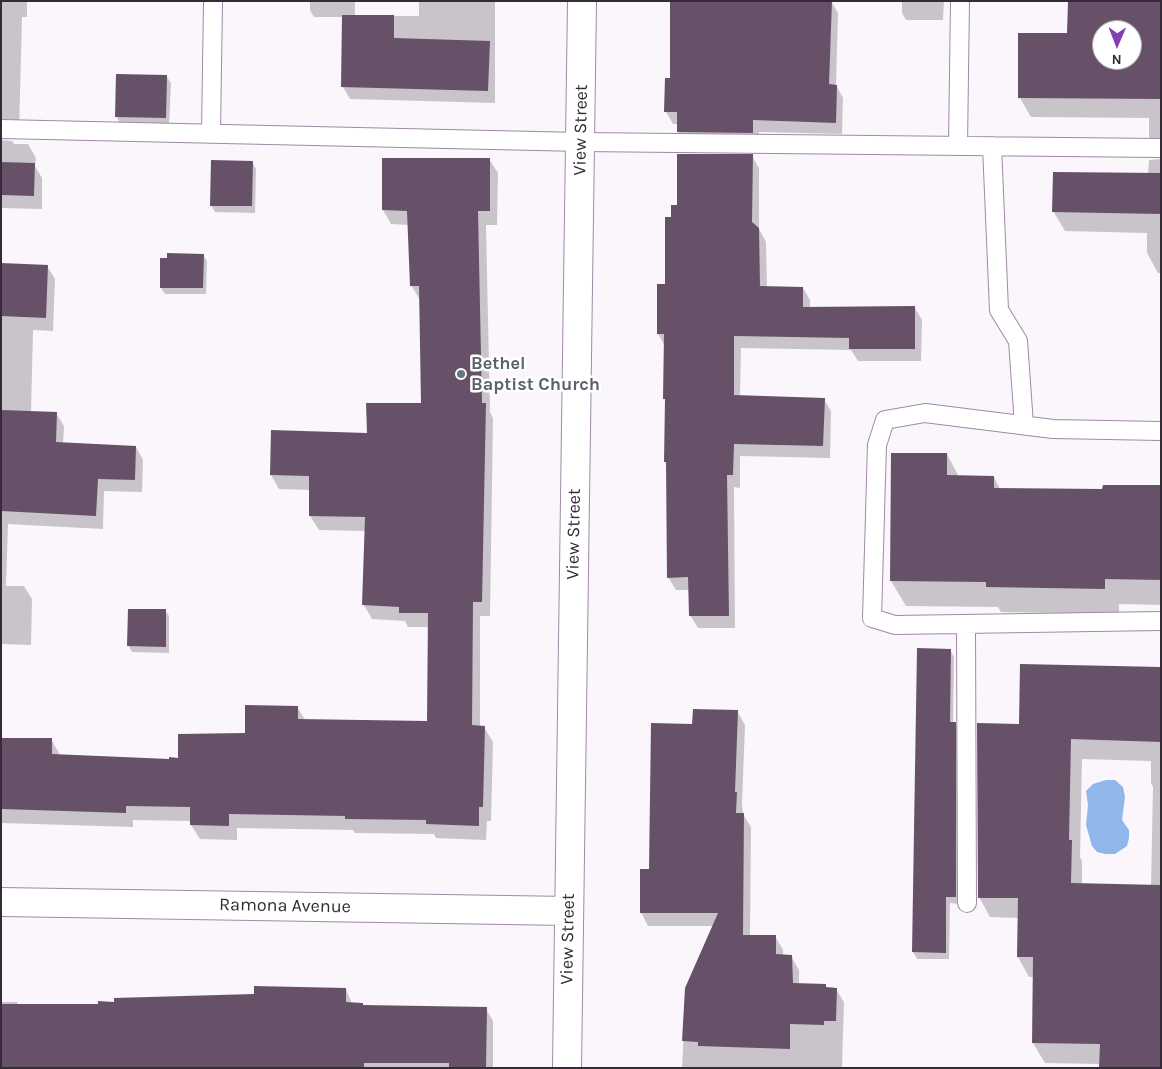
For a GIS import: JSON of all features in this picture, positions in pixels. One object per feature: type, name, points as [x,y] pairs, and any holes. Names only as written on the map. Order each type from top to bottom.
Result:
[{"type":"street","name":"View Street","points":[[567,1068],[582,1]]},
{"type":"street","name":"Ramona Avenue","points":[[1,902],[569,911]]},
{"type":"lane","points":[[212,134],[213,1]]},
{"type":"lane","points":[[958,146],[960,1]]},
{"type":"lane","points":[[1,129],[581,142],[1161,148]]},
{"type":"lane","points":[[992,146],[999,310],[1018,341],[1024,425]]},
{"type":"lane","points":[[1161,431],[1053,429],[925,413],[885,420],[877,445],[872,618],[895,624],[1161,621]]},
{"type":"lane","points":[[966,624],[967,903]]},
{"type":"water","points":[[1106,780],[1115,780],[1123,787],[1125,797],[1122,820],[1129,830],[1129,838],[1127,846],[1115,854],[1097,852],[1092,846],[1086,825],[1088,805],[1086,791],[1093,784]]},
{"type":"building","points":[[670,1],[832,1],[829,84],[837,85],[836,123],[753,120],[753,133],[677,132],[677,112],[664,112],[665,78],[670,78]]},
{"type":"building","points":[[1068,1],[1161,1],[1161,99],[1018,98],[1018,33],[1067,33]]},
{"type":"building","points":[[342,15],[394,15],[394,38],[490,41],[488,91],[341,87]]},
{"type":"building","points":[[116,74],[167,75],[166,118],[115,117]]},
{"type":"building","points":[[677,154],[753,154],[752,222],[759,228],[760,286],[803,287],[803,307],[915,306],[915,349],[849,349],[849,338],[734,336],[734,395],[825,398],[823,446],[734,444],[733,475],[727,475],[729,616],[689,616],[688,577],[667,578],[666,462],[664,462],[665,399],[663,399],[664,334],[657,334],[657,284],[665,284],[665,217],[671,217],[671,205],[677,205]]},
{"type":"building","points":[[382,158],[490,158],[490,211],[478,211],[482,403],[486,403],[482,602],[473,602],[472,725],[485,726],[483,807],[479,807],[479,826],[426,824],[426,820],[345,819],[345,816],[229,814],[229,826],[190,825],[190,807],[126,806],[126,813],[2,809],[2,738],[52,738],[52,754],[169,759],[169,757],[178,758],[178,734],[245,733],[245,705],[298,706],[298,719],[427,721],[428,613],[399,613],[399,607],[362,605],[365,517],[309,516],[309,476],[270,475],[271,430],[367,433],[366,403],[421,403],[419,286],[410,286],[407,211],[382,210]]},
{"type":"building","points":[[211,160],[253,161],[252,206],[210,206]]},
{"type":"building","points":[[1,162],[35,163],[34,196],[1,195]]},
{"type":"building","points":[[1053,172],[1161,173],[1161,214],[1052,212]]},
{"type":"building","points":[[167,253],[204,254],[203,288],[160,288],[160,258],[167,258]]},
{"type":"building","points":[[1,263],[48,265],[46,318],[1,316]]},
{"type":"building","points":[[1,410],[57,412],[56,442],[136,446],[135,480],[98,479],[96,516],[1,511]]},
{"type":"building","points":[[891,453],[947,453],[947,475],[994,476],[994,488],[1102,489],[1103,485],[1161,485],[1161,580],[1105,579],[1105,589],[986,587],[986,582],[890,581]]},
{"type":"building","points":[[128,609],[166,609],[166,647],[127,646]]},
{"type":"building","points":[[917,648],[951,649],[950,722],[956,722],[956,897],[946,897],[946,953],[912,952]]},
{"type":"building","points":[[1020,664],[1161,667],[1161,742],[1071,739],[1069,840],[1072,840],[1071,883],[1161,885],[1161,1068],[1099,1068],[1100,1044],[1032,1043],[1033,957],[1017,957],[1018,898],[978,898],[977,723],[1019,724]]},
{"type":"building","points":[[693,709],[738,710],[735,792],[737,792],[736,813],[744,813],[743,935],[776,935],[776,954],[792,955],[793,983],[826,984],[826,987],[837,988],[836,1021],[824,1021],[824,1025],[790,1024],[790,1049],[698,1046],[698,1042],[682,1041],[685,988],[718,913],[640,913],[640,869],[649,869],[651,723],[692,724]]},
{"type":"building","points":[[254,986],[346,988],[346,1002],[363,1003],[363,1005],[487,1007],[486,1068],[449,1068],[449,1063],[364,1063],[364,1068],[1,1068],[1,1004],[98,1004],[98,1001],[114,1002],[114,998],[254,994]]},
{"type":"place","name":"Bethel Baptist Church","points":[[461,374]]}]
